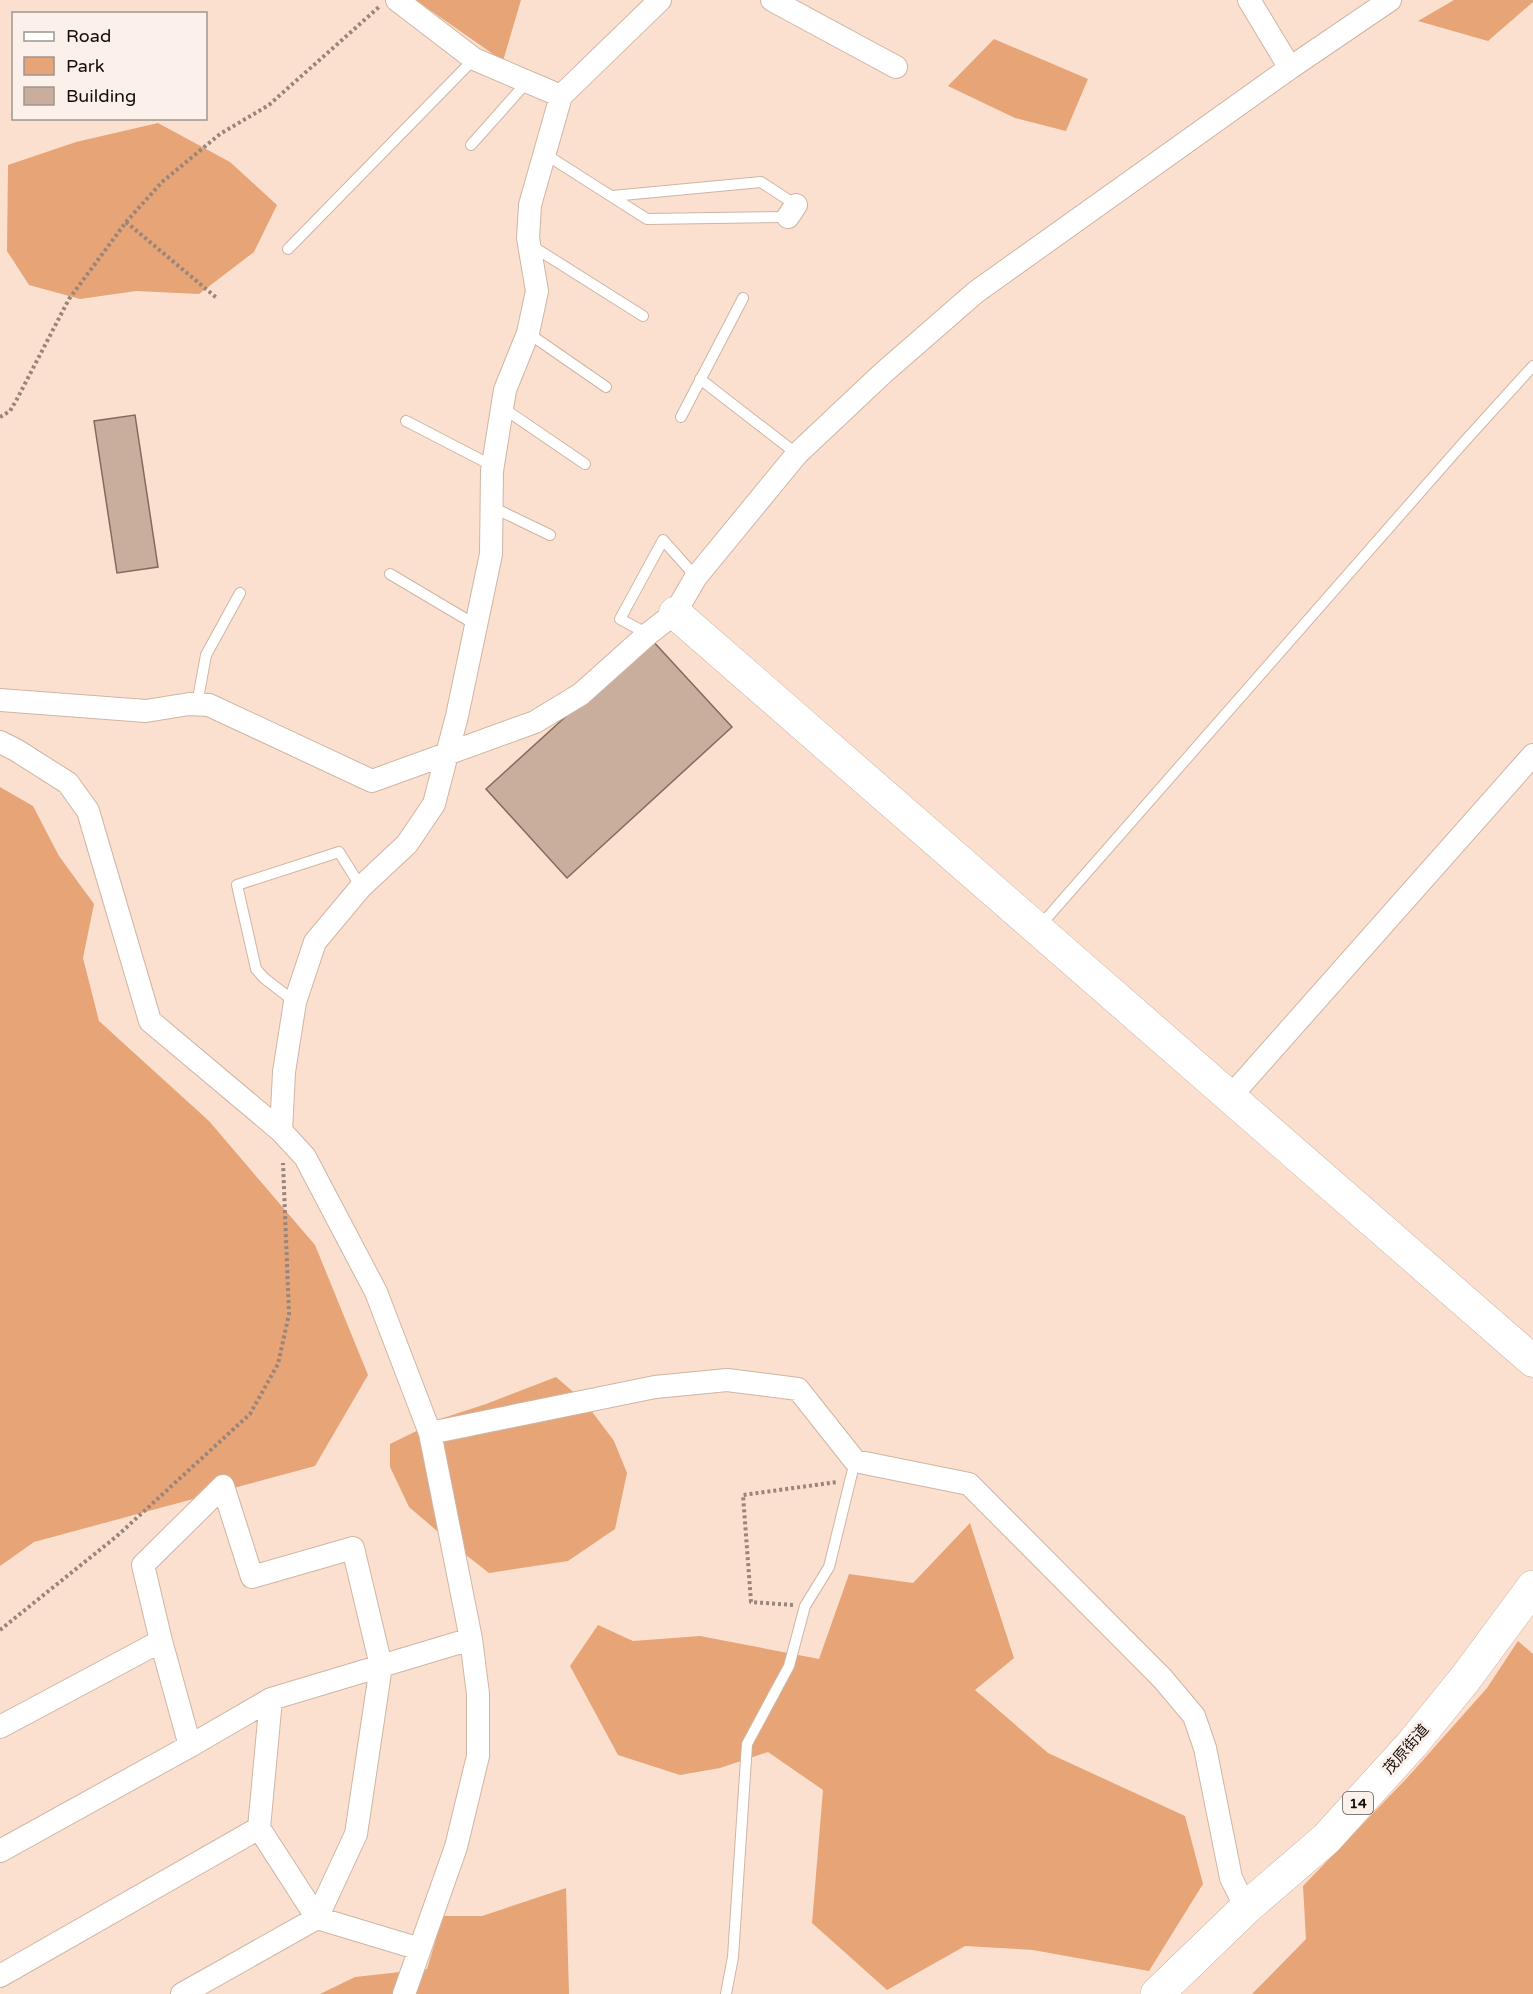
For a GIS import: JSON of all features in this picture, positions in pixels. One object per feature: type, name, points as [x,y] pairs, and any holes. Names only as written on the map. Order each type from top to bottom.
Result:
[{"type":"main road","name":"茂原街道","points":[[1157,1994],[1246,1908],[1326,1839],[1413,1743],[1466,1679],[1533,1587]]},
{"type":"street","points":[[282,1131],[284,1072],[295,1002],[315,942],[361,887],[407,844],[434,804],[491,554],[493,466],[502,407],[505,390],[528,333],[537,291],[528,238],[530,205],[561,96],[660,0]]},
{"type":"street","points":[[772,0],[896,67]]},
{"type":"street","points":[[1249,0],[1290,68]]},
{"type":"street","points":[[0,700],[146,711],[189,704],[209,705],[372,781],[535,722],[580,694],[675,613],[696,577],[797,454],[883,373],[976,292],[1290,68],[1390,0]]},
{"type":"street","points":[[391,2],[474,59],[561,96]]},
{"type":"street","points":[[675,613],[1533,1361]]},
{"type":"street","points":[[0,742],[68,783],[88,811],[150,1021],[282,1131],[305,1157],[376,1292],[430,1433],[471,1639],[478,1694],[477,1756],[456,1847],[404,1994]]},
{"type":"street","points":[[1230,1097],[1533,755]]},
{"type":"street","points":[[430,1433],[655,1387],[727,1380],[798,1389],[853,1470],[969,1484],[1162,1678],[1194,1716],[1205,1749],[1231,1878],[1246,1908]]},
{"type":"street","points":[[182,1994],[317,1918],[356,1834],[381,1666],[353,1548],[252,1577],[223,1486],[143,1565],[160,1641],[190,1746]]},
{"type":"street","points":[[0,1851],[271,1699],[471,1639]]},
{"type":"street","points":[[0,1727],[160,1641]]},
{"type":"street","points":[[271,1699],[259,1828],[317,1918],[420,1949]]},
{"type":"street","points":[[0,1976],[259,1828]]},
{"type":"lane","points":[[288,249],[474,59]]},
{"type":"lane","points":[[471,145],[527,82]]},
{"type":"lane","points":[[545,154],[646,219],[792,211],[761,182],[611,196]]},
{"type":"lane","points":[[529,244],[643,316]]},
{"type":"lane","points":[[681,417],[742,297]]},
{"type":"lane","points":[[528,333],[606,387]]},
{"type":"lane","points":[[1037,929],[1533,366]]},
{"type":"lane","points":[[700,379],[797,454]]},
{"type":"lane","points":[[502,407],[585,464]]},
{"type":"lane","points":[[406,421],[493,466]]},
{"type":"lane","points":[[492,507],[550,535]]},
{"type":"lane","points":[[648,634],[620,619],[663,540],[696,577]]},
{"type":"lane","points":[[390,574],[476,625]]},
{"type":"lane","points":[[197,704],[206,655],[240,593]]},
{"type":"lane","points":[[295,1002],[256,969],[237,885],[339,852],[361,887]]},
{"type":"lane","points":[[726,1994],[732,1957],[747,1744],[789,1666],[805,1606],[829,1567],[853,1470]]},
{"type":"path","points":[[0,417],[10,411],[69,299],[126,222],[162,182],[220,134],[269,105],[376,8],[391,2]]},
{"type":"path","points":[[126,222],[218,299]]},
{"type":"path","points":[[0,1630],[117,1536],[250,1414],[278,1364],[289,1314],[282,1131]]},
{"type":"path","points":[[805,1606],[751,1602],[743,1495],[853,1470]]},
{"type":"green space","points":[[521,0],[503,61],[417,1]]},
{"type":"green space","points":[[1454,0],[1533,0],[1533,2],[1488,41],[1418,21]]},
{"type":"green space","points":[[994,39],[1088,79],[1066,131],[1015,118],[948,86]]},
{"type":"green space","points":[[158,123],[230,162],[277,205],[254,252],[199,294],[136,291],[80,299],[29,285],[7,251],[8,165],[76,142]]},
{"type":"green space","points":[[0,787],[33,806],[59,856],[94,904],[83,958],[99,1021],[209,1121],[315,1245],[368,1375],[315,1466],[34,1542],[0,1566]]},
{"type":"green space","points":[[556,1377],[584,1401],[614,1441],[627,1473],[615,1529],[568,1561],[489,1573],[409,1507],[390,1467],[390,1444],[443,1418]]},
{"type":"green space","points":[[970,1523],[1014,1658],[975,1690],[1048,1753],[1185,1816],[1203,1884],[1149,1971],[1033,1950],[965,1946],[887,1990],[812,1923],[823,1790],[768,1752],[720,1768],[680,1775],[618,1755],[570,1666],[598,1625],[633,1641],[700,1636],[819,1659],[849,1574],[913,1583]]},
{"type":"green space","points":[[1518,1641],[1533,1654],[1533,1994],[1252,1994],[1306,1939],[1303,1886],[1407,1778],[1487,1688]]},
{"type":"green space","points":[[566,1888],[569,1994],[320,1994],[355,1977],[427,1969],[443,1916],[482,1916]]},
{"type":"building","points":[[135,415],[158,567],[117,573],[94,421]]},
{"type":"building","points":[[651,639],[732,727],[567,878],[486,789]]}]
